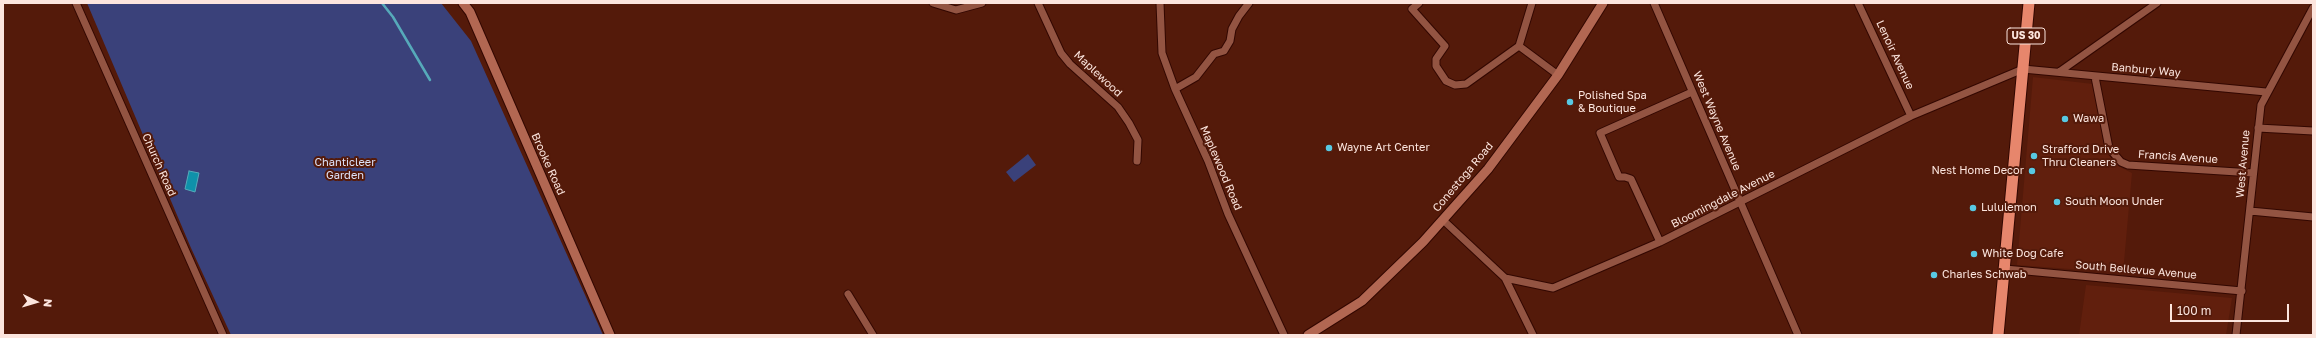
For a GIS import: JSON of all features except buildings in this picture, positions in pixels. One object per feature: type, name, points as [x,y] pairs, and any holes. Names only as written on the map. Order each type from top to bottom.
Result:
[{"type":"highway","name":"US 30","points":[[1998,335],[2029,3]]},
{"type":"main road","name":"Brooke Road","points":[[463,3],[470,12],[610,335]]},
{"type":"main road","name":"Conestoga Road","points":[[1308,335],[1362,301],[1423,242],[1443,220],[1488,169],[1558,75],[1603,3]]},
{"type":"street","name":"Church Road","points":[[76,3],[222,335]]},
{"type":"street","points":[[933,3],[956,10],[982,3]]},
{"type":"street","name":"Maplewood","points":[[1038,3],[1053,39],[1061,53],[1070,64],[1118,107],[1129,123],[1138,140],[1137,161]]},
{"type":"street","name":"Maplewood Road","points":[[1160,3],[1162,52],[1175,89],[1208,161],[1232,221],[1284,335]]},
{"type":"street","points":[[1175,89],[1196,77],[1214,54],[1224,51],[1230,41],[1232,29],[1239,16],[1249,3]]},
{"type":"street","points":[[1419,3],[1412,9],[1445,46],[1436,59],[1436,66],[1450,84],[1466,84],[1519,46],[1532,3]]},
{"type":"street","name":"West Wayne Avenue","points":[[1654,3],[1798,335]]},
{"type":"street","name":"Lenoir Avenue","points":[[1858,3],[1911,116]]},
{"type":"street","points":[[2059,72],[2157,3]]},
{"type":"street","name":"West Avenue","points":[[2236,335],[2242,291],[2261,105],[2266,92],[2313,8]]},
{"type":"street","points":[[1519,46],[1558,75]]},
{"type":"street","name":"Bloomingdale Avenue","points":[[1504,278],[1553,288],[1660,242],[1911,116],[2023,69]]},
{"type":"street","name":"Banbury Way","points":[[2023,69],[2266,92]]},
{"type":"street","name":"Francis Avenue","points":[[2095,77],[2109,148],[2121,162],[2128,165],[2253,173]]},
{"type":"street","points":[[1660,242],[1631,179],[1619,177],[1600,134],[1692,92]]},
{"type":"street","points":[[2258,128],[2313,131]]},
{"type":"street","points":[[2250,211],[2313,217]]},
{"type":"street","points":[[1443,220],[1504,278],[1533,335]]},
{"type":"street","name":"South Bellevue Avenue","points":[[2005,270],[2242,291]]},
{"type":"street","points":[[848,294],[873,335]]},
{"type":"shaded area","points":[[2033,77],[2093,84],[2105,151],[2118,166],[2132,173],[2123,273],[2017,265]]},
{"type":"shaded area","points":[[189,171],[199,173],[195,192],[185,189]]},
{"type":"shaded area","points":[[2086,285],[2232,298],[2226,335],[2079,335]]},
{"type":"green space","name":"Chanticleer Garden","points":[[87,3],[441,3],[471,41],[603,335],[231,335],[191,248]]},
{"type":"green space","points":[[1028,154],[1036,165],[1014,182],[1006,172]]},
{"type":"waterway","points":[[382,3],[393,17],[430,80]]},
{"type":"place","name":"Polished Spa & Boutique","points":[[1570,102]]},
{"type":"place","name":"Wawa","points":[[2065,119]]},
{"type":"place","name":"Wayne Art Center","points":[[1329,148]]},
{"type":"place","name":"Strafford Drive Thru Cleaners","points":[[2034,156]]},
{"type":"place","name":"Nest Home Decor","points":[[2032,171]]},
{"type":"place","name":"South Moon Under","points":[[2057,202]]},
{"type":"place","name":"Lululemon","points":[[1973,208]]},
{"type":"place","name":"White Dog Cafe","points":[[1974,254]]},
{"type":"place","name":"Charles Schwab","points":[[1934,275]]}]
